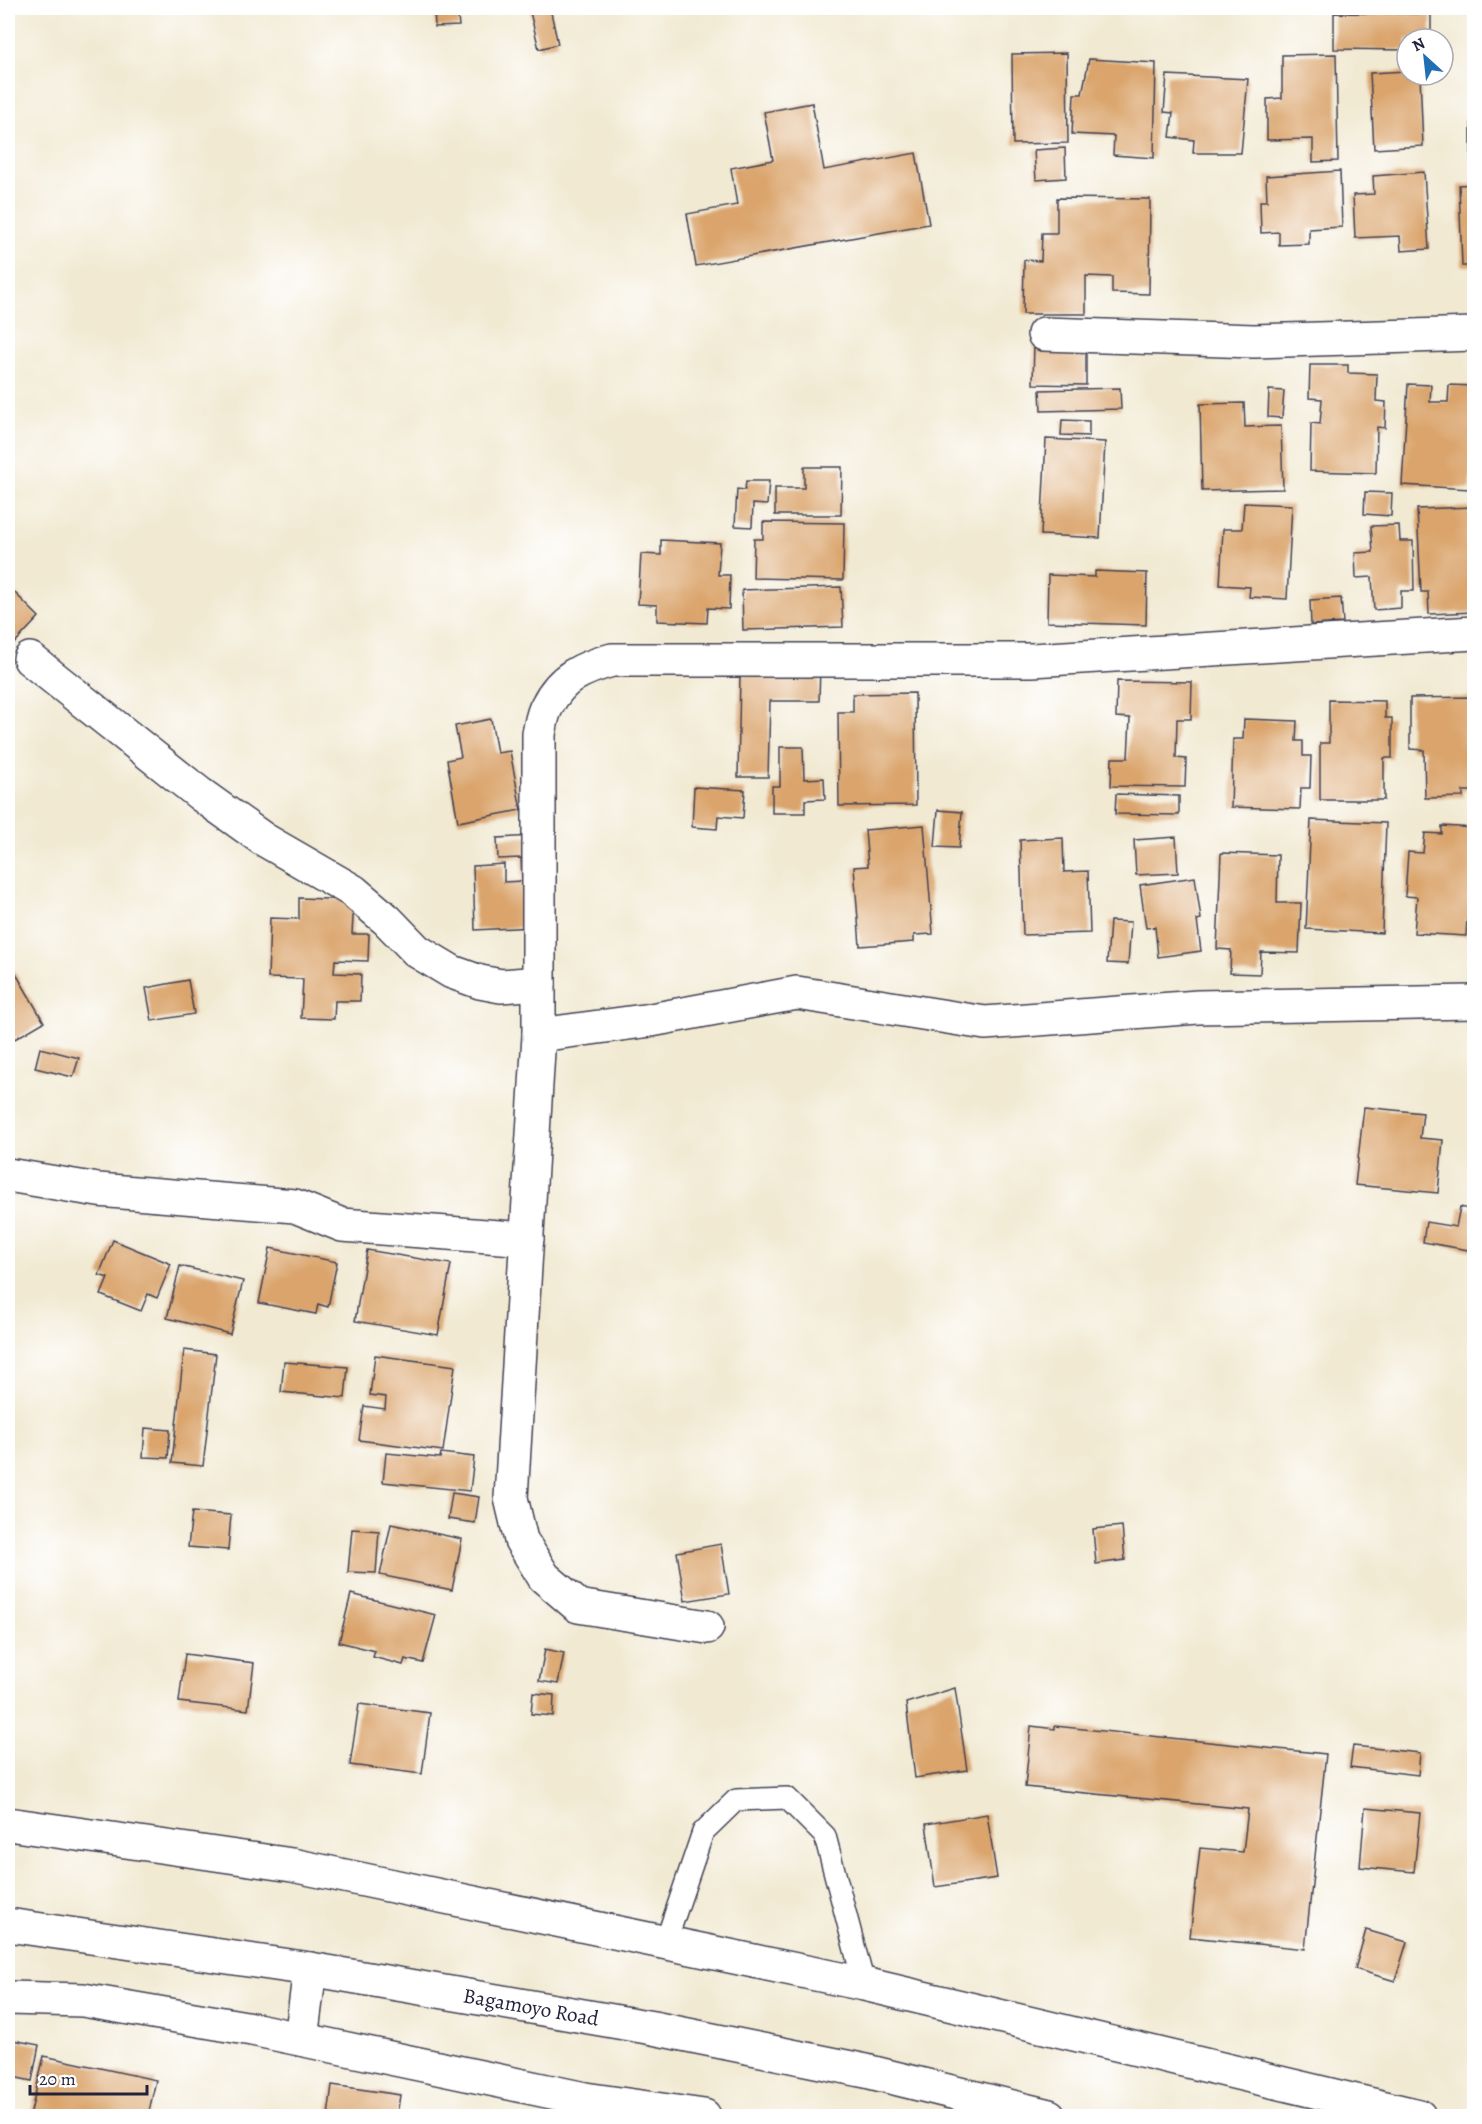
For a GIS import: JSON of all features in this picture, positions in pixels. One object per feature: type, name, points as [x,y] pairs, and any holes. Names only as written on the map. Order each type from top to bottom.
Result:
[{"type":"main road","points":[[1044,334],[1254,341],[1474,334]]},
{"type":"main road","points":[[707,1628],[578,1606],[544,1577],[521,1540],[511,1498],[539,1035],[539,734],[546,707],[562,684],[585,668],[612,660],[1032,660],[1474,633]]},
{"type":"main road","points":[[30,659],[200,794],[263,839],[353,891],[387,920],[417,951],[452,972],[480,982],[501,986],[539,983]]},
{"type":"main road","points":[[539,1035],[651,1020],[797,993],[985,1023],[1198,1007],[1474,1002]]},
{"type":"main road","points":[[8,1175],[98,1190],[295,1206],[342,1225],[527,1239]]},
{"type":"main road","points":[[8,1824],[292,1865],[864,1984],[1419,2116]]},
{"type":"main road","name":"Bagamoyo Road","points":[[8,1925],[310,1969],[653,2028],[866,2071],[1049,2116]]},
{"type":"main road","points":[[301,2039],[310,1969]]},
{"type":"main road","points":[[8,1998],[83,2000],[252,2029],[585,2099],[704,2116]]},
{"type":"lane","points":[[665,1944],[703,1832],[736,1800],[787,1798],[825,1836],[864,1984]]},
{"type":"building","points":[[434,8],[457,8],[459,26],[435,27]]},
{"type":"building","points":[[529,8],[550,8],[558,44],[539,49]]},
{"type":"building","points":[[1334,13],[1431,14],[1431,27],[1395,27],[1395,50],[1334,49]]},
{"type":"building","points":[[1067,53],[1068,143],[1013,144],[1012,54]]},
{"type":"building","points":[[1336,54],[1338,161],[1313,162],[1313,139],[1267,140],[1267,99],[1282,98],[1282,55]]},
{"type":"building","points":[[1089,59],[1156,63],[1154,158],[1113,155],[1114,136],[1072,134],[1074,94],[1082,94]]},
{"type":"building","points":[[1395,72],[1395,87],[1421,87],[1423,146],[1374,149],[1370,73]]},
{"type":"building","points":[[1167,75],[1248,79],[1241,153],[1193,153],[1194,140],[1170,137],[1173,113],[1164,112]]},
{"type":"building","points":[[1471,102],[1474,102],[1474,153],[1471,153]]},
{"type":"building","points":[[812,103],[824,170],[916,153],[929,224],[696,266],[687,214],[737,205],[731,168],[773,160],[764,112]]},
{"type":"building","points":[[1065,148],[1066,178],[1036,180],[1034,150]]},
{"type":"building","points":[[1340,171],[1342,227],[1309,229],[1309,244],[1279,245],[1279,232],[1261,233],[1260,201],[1267,201],[1266,176]]},
{"type":"building","points":[[1424,172],[1429,249],[1401,251],[1400,236],[1355,238],[1353,195],[1374,194],[1373,176]]},
{"type":"building","points":[[1474,184],[1474,266],[1462,266],[1459,185]]},
{"type":"building","points":[[1057,198],[1150,199],[1149,294],[1112,293],[1112,277],[1086,276],[1086,314],[1023,314],[1024,260],[1041,261],[1042,233],[1057,233]]},
{"type":"building","points":[[1034,343],[1086,343],[1086,385],[1033,384]]},
{"type":"building","points":[[1310,365],[1348,365],[1348,373],[1377,374],[1376,401],[1386,402],[1385,428],[1377,427],[1376,473],[1310,471],[1311,423],[1320,424],[1322,399],[1309,398]]},
{"type":"building","points":[[1408,384],[1431,385],[1430,402],[1448,402],[1449,385],[1474,386],[1474,466],[1471,466],[1470,489],[1402,485]]},
{"type":"building","points":[[1120,388],[1121,409],[1041,411],[1040,390]]},
{"type":"building","points":[[1269,390],[1284,391],[1282,418],[1268,417]]},
{"type":"building","points":[[1244,403],[1245,427],[1281,426],[1283,489],[1202,491],[1200,404]]},
{"type":"building","points":[[1062,420],[1089,421],[1089,436],[1061,435]]},
{"type":"building","points":[[1046,439],[1105,442],[1100,538],[1041,535]]},
{"type":"building","points":[[804,467],[842,467],[841,515],[775,515],[775,488],[804,488]]},
{"type":"building","points":[[746,481],[769,481],[767,505],[753,504],[752,527],[735,526],[737,489],[745,490]]},
{"type":"building","points":[[1365,492],[1392,493],[1391,516],[1364,514]]},
{"type":"building","points":[[1244,503],[1292,505],[1287,599],[1249,597],[1250,587],[1220,585],[1223,529],[1242,529]]},
{"type":"building","points":[[1474,507],[1474,612],[1429,614],[1428,592],[1421,592],[1417,509]]},
{"type":"building","points":[[763,522],[844,523],[843,580],[753,578],[754,539],[763,539]]},
{"type":"building","points":[[1399,525],[1400,541],[1413,541],[1414,591],[1401,591],[1401,608],[1374,610],[1372,577],[1356,578],[1355,553],[1373,552],[1371,526]]},
{"type":"building","points":[[661,540],[720,543],[718,575],[730,575],[729,609],[708,608],[707,623],[657,621],[657,605],[638,604],[641,554],[661,555]]},
{"type":"building","points":[[1095,571],[1147,573],[1146,625],[1047,622],[1048,575],[1095,577]]},
{"type":"building","points":[[8,586],[39,617],[8,650]]},
{"type":"building","points":[[841,587],[843,627],[743,630],[742,590]]},
{"type":"building","points":[[1341,598],[1343,623],[1311,625],[1310,600]]},
{"type":"building","points":[[820,665],[819,701],[770,701],[768,777],[738,777],[740,675]]},
{"type":"building","points":[[1117,681],[1192,682],[1191,719],[1177,719],[1176,758],[1186,759],[1185,787],[1111,786],[1112,758],[1128,758],[1130,718],[1116,717]]},
{"type":"building","points":[[915,693],[916,805],[839,806],[838,712],[853,712],[853,694]]},
{"type":"building","points":[[1474,697],[1474,791],[1463,791],[1463,797],[1425,798],[1424,750],[1410,749],[1410,698]]},
{"type":"building","points":[[1329,700],[1385,701],[1385,718],[1392,718],[1392,758],[1384,758],[1384,800],[1320,800],[1320,743],[1329,743]]},
{"type":"building","points":[[491,719],[497,753],[510,751],[521,810],[458,822],[447,760],[461,757],[455,726]]},
{"type":"building","points":[[1244,719],[1297,721],[1296,741],[1303,741],[1303,756],[1311,756],[1310,788],[1301,788],[1300,809],[1231,807],[1233,739],[1243,739]]},
{"type":"building","points":[[780,747],[803,747],[804,779],[824,778],[825,799],[805,800],[805,813],[772,813],[772,786],[780,786]]},
{"type":"building","points":[[694,787],[745,790],[743,818],[718,816],[717,829],[692,827]]},
{"type":"building","points":[[1116,794],[1179,796],[1179,815],[1115,814]]},
{"type":"building","points":[[938,810],[962,812],[959,848],[935,847]]},
{"type":"building","points":[[1311,820],[1386,823],[1382,933],[1306,929]]},
{"type":"building","points":[[924,825],[933,934],[914,935],[914,942],[860,946],[854,867],[868,866],[865,830]]},
{"type":"building","points":[[1442,826],[1474,828],[1474,919],[1467,918],[1466,936],[1414,933],[1417,897],[1405,896],[1408,852],[1423,853],[1425,833],[1442,834]]},
{"type":"building","points":[[534,836],[532,927],[475,930],[473,866],[504,864],[504,882],[522,881],[521,858],[498,859],[497,838]]},
{"type":"building","points":[[1176,837],[1178,873],[1136,875],[1134,840]]},
{"type":"building","points":[[1063,838],[1064,872],[1088,871],[1090,933],[1023,935],[1020,840]]},
{"type":"building","points":[[1221,853],[1278,855],[1277,903],[1301,903],[1299,953],[1261,952],[1260,974],[1230,973],[1231,950],[1217,949]]},
{"type":"building","points":[[1195,877],[1201,919],[1197,920],[1201,951],[1158,957],[1155,927],[1146,928],[1140,885]]},
{"type":"building","points":[[299,898],[354,900],[352,934],[369,934],[368,961],[335,960],[334,973],[361,974],[360,1001],[335,1001],[334,1019],[301,1018],[303,979],[268,978],[270,918],[299,919]]},
{"type":"building","points":[[1110,921],[1131,922],[1128,964],[1107,963]]},
{"type":"building","points":[[8,960],[44,1022],[15,1039],[8,1026]]},
{"type":"building","points":[[188,980],[194,1014],[152,1021],[146,988]]},
{"type":"building","points":[[40,1048],[79,1058],[73,1077],[35,1068]]},
{"type":"building","points":[[1364,1107],[1423,1113],[1420,1138],[1443,1140],[1438,1193],[1355,1185]]},
{"type":"building","points":[[1460,1207],[1474,1210],[1474,1251],[1423,1242],[1426,1222],[1456,1227]]},
{"type":"building","points":[[113,1240],[171,1264],[157,1298],[148,1294],[141,1311],[101,1295],[108,1278],[99,1275]]},
{"type":"building","points":[[270,1248],[337,1262],[328,1307],[318,1304],[316,1314],[259,1303]]},
{"type":"building","points":[[367,1250],[451,1264],[438,1335],[355,1321]]},
{"type":"building","points":[[180,1266],[243,1281],[230,1334],[167,1318]]},
{"type":"building","points":[[184,1350],[216,1354],[203,1466],[172,1463]]},
{"type":"building","points":[[375,1355],[455,1366],[443,1451],[359,1440],[364,1406],[385,1409],[386,1397],[370,1395]]},
{"type":"building","points":[[284,1362],[348,1367],[345,1398],[281,1392]]},
{"type":"building","points":[[145,1428],[170,1430],[168,1458],[143,1457]]},
{"type":"building","points":[[386,1453],[440,1458],[441,1453],[474,1457],[470,1491],[383,1482]]},
{"type":"building","points":[[452,1493],[479,1497],[475,1523],[448,1519]]},
{"type":"building","points":[[192,1512],[231,1515],[228,1550],[188,1547]]},
{"type":"building","points":[[391,1524],[462,1539],[452,1590],[380,1575]]},
{"type":"building","points":[[1122,1526],[1125,1560],[1096,1564],[1093,1529]]},
{"type":"building","points":[[352,1529],[379,1531],[376,1573],[348,1572]]},
{"type":"building","points":[[721,1544],[729,1594],[685,1601],[677,1552]]},
{"type":"building","points":[[351,1594],[436,1615],[423,1663],[405,1659],[403,1665],[373,1657],[375,1651],[339,1642]]},
{"type":"building","points":[[545,1649],[564,1653],[558,1684],[539,1681]]},
{"type":"building","points":[[185,1654],[254,1663],[248,1710],[179,1702]]},
{"type":"building","points":[[955,1688],[967,1770],[915,1778],[906,1703]]},
{"type":"building","points":[[533,1693],[554,1695],[553,1716],[531,1714]]},
{"type":"building","points":[[359,1704],[430,1713],[422,1774],[350,1765]]},
{"type":"building","points":[[1031,1726],[1055,1729],[1055,1726],[1326,1754],[1305,1949],[1190,1937],[1200,1848],[1243,1852],[1248,1809],[1025,1787]]},
{"type":"building","points":[[1353,1746],[1420,1753],[1418,1775],[1350,1767]]},
{"type":"building","points":[[1365,1808],[1420,1813],[1414,1872],[1360,1867]]},
{"type":"building","points":[[987,1814],[997,1878],[935,1887],[926,1824]]},
{"type":"building","points":[[1366,1930],[1407,1942],[1395,1981],[1355,1969]]},
{"type":"building","points":[[8,2039],[39,2045],[32,2081],[8,2076]]},
{"type":"building","points":[[44,2056],[156,2080],[148,2116],[30,2116]]},
{"type":"building","points":[[332,2085],[400,2095],[397,2116],[328,2116]]}]
